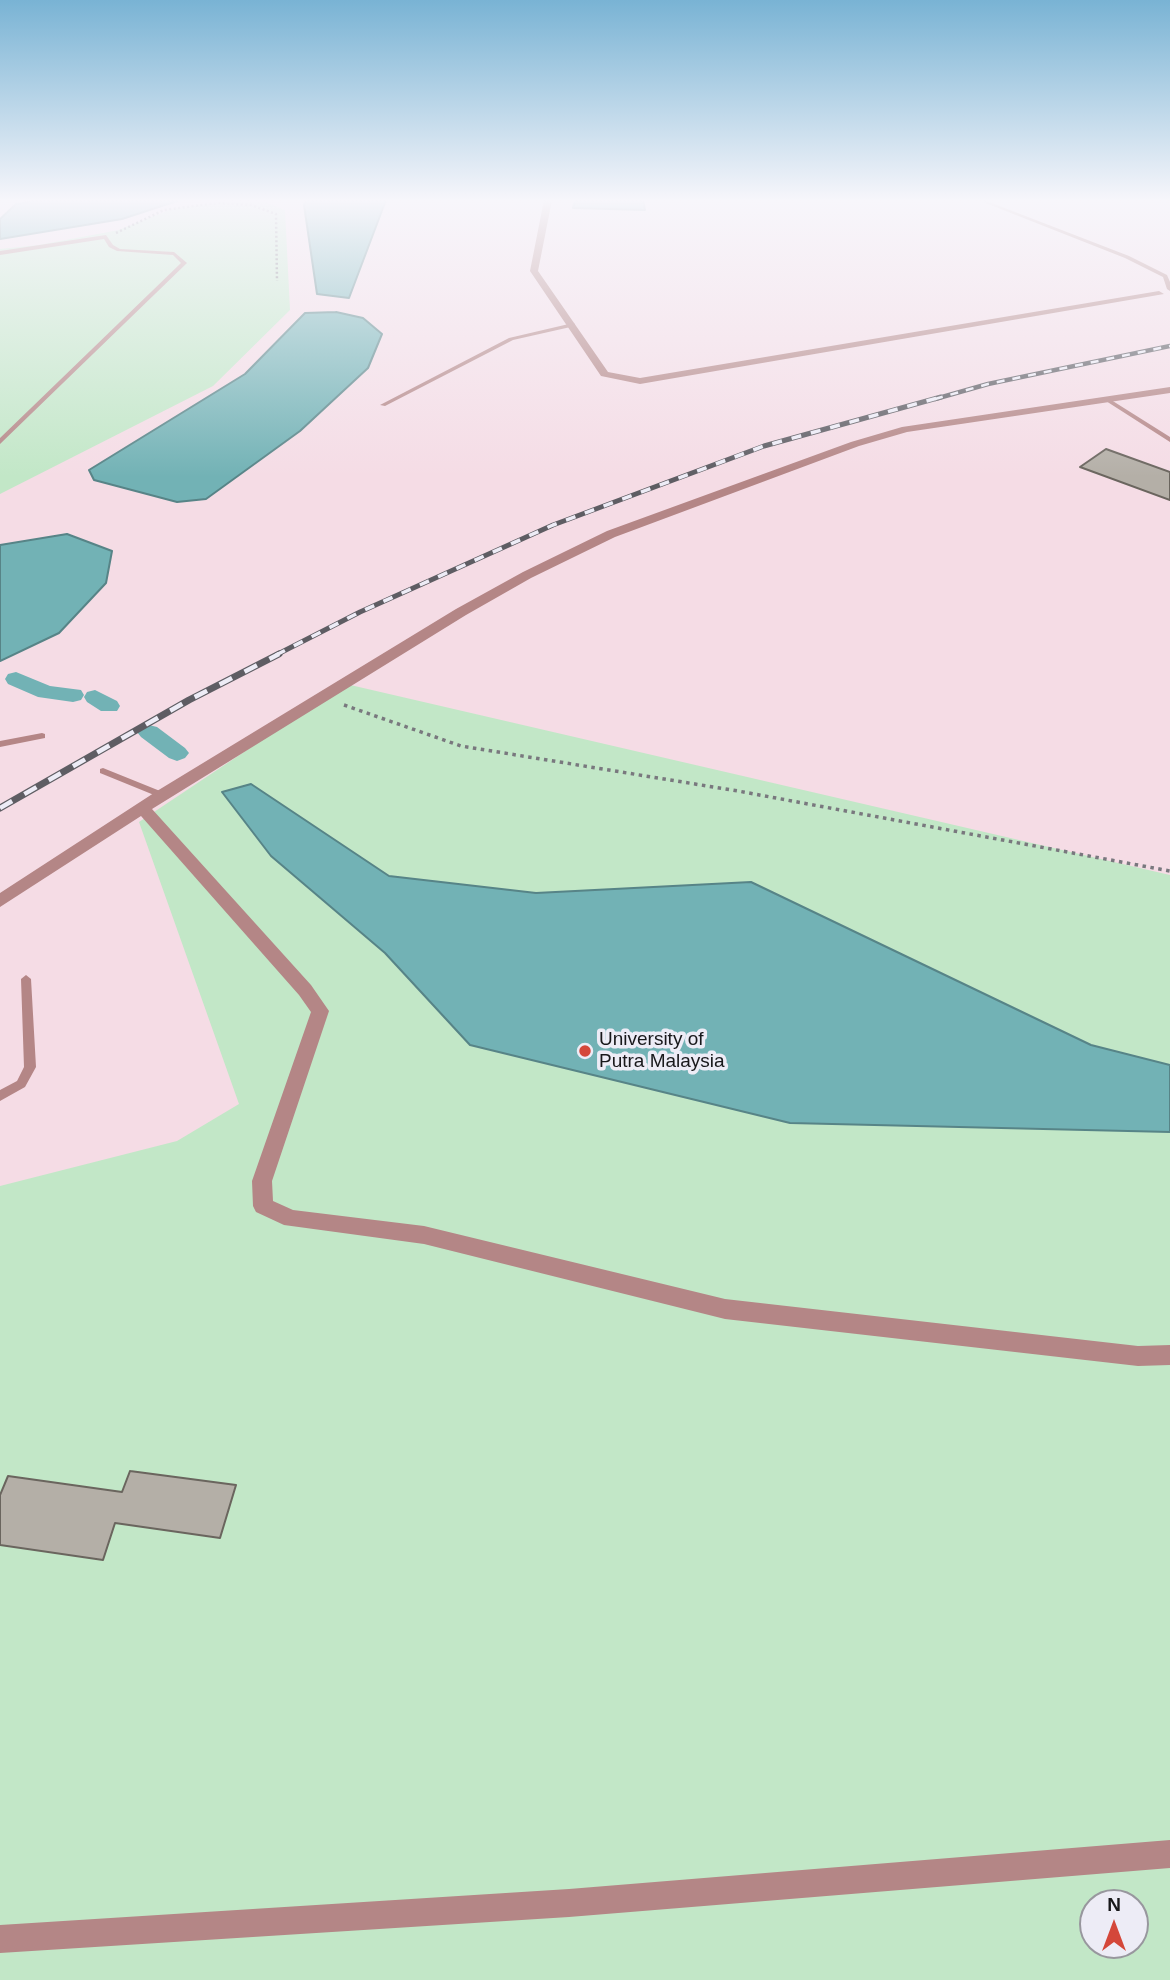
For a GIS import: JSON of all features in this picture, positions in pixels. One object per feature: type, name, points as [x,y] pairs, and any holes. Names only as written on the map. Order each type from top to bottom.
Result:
[{"type":"street","points":[[549,292],[605,374],[640,381],[1158,292]]},
{"type":"street","points":[[0,901],[162,795],[320,697],[527,575],[611,534],[855,444],[906,429],[1170,390]]},
{"type":"street","points":[[142,808],[305,990],[320,1011],[261,1181],[263,1206],[291,1219],[424,1235],[725,1309],[1138,1356],[1170,1355]]},
{"type":"street","points":[[0,1939],[569,1903],[1170,1854]]},
{"type":"lane","points":[[0,442],[154,292]]},
{"type":"lane","points":[[383,405],[510,339],[573,325]]},
{"type":"lane","points":[[1108,400],[1170,440]]},
{"type":"lane","points":[[0,744],[42,736]]},
{"type":"lane","points":[[103,771],[162,795]]},
{"type":"lane","points":[[0,1096],[21,1084],[30,1067],[26,979]]},
{"type":"path","points":[[320,697],[461,746],[738,791],[1170,871]]},
{"type":"shaded area","name":"University of Putra Malaysia","points":[[0,292],[1170,292],[1170,1980],[0,1980]]},
{"type":"green space","points":[[0,292],[289,292],[290,310],[213,386],[0,494]]},
{"type":"green space","name":"University of Putra Malaysia","points":[[346,684],[1170,875],[1170,1980],[0,1980],[0,1186],[177,1141],[239,1104],[139,822]]},
{"type":"water","points":[[317,292],[351,292],[349,298]]},
{"type":"water","points":[[336,312],[363,318],[382,334],[368,368],[300,431],[206,499],[177,502],[94,480],[89,470],[245,374],[305,313]]},
{"type":"water","points":[[67,534],[112,551],[106,583],[59,633],[0,661],[0,545]]},
{"type":"water","points":[[251,784],[389,876],[536,893],[751,882],[1091,1045],[1170,1065],[1170,1132],[790,1123],[470,1045],[385,953],[271,856],[222,792]]},
{"type":"building","points":[[1106,449],[1170,472],[1170,500],[1080,467]]},
{"type":"building","points":[[130,1471],[236,1485],[220,1538],[115,1523],[103,1560],[0,1545],[0,1495],[8,1476],[122,1492]]},
{"type":"waterway","points":[[16,679],[46,692],[73,695]]},
{"type":"waterway","points":[[95,697],[109,706]]},
{"type":"waterway","points":[[149,732],[177,753]]},
{"type":"railway","points":[[935,399],[988,384],[1170,346]]},
{"type":"railway","points":[[276,655],[360,612],[553,525],[764,446],[941,397]]},
{"type":"railway","points":[[0,808],[189,700],[279,654]]},
{"type":"place","name":"University of Putra Malaysia","points":[[585,1051]]}]
